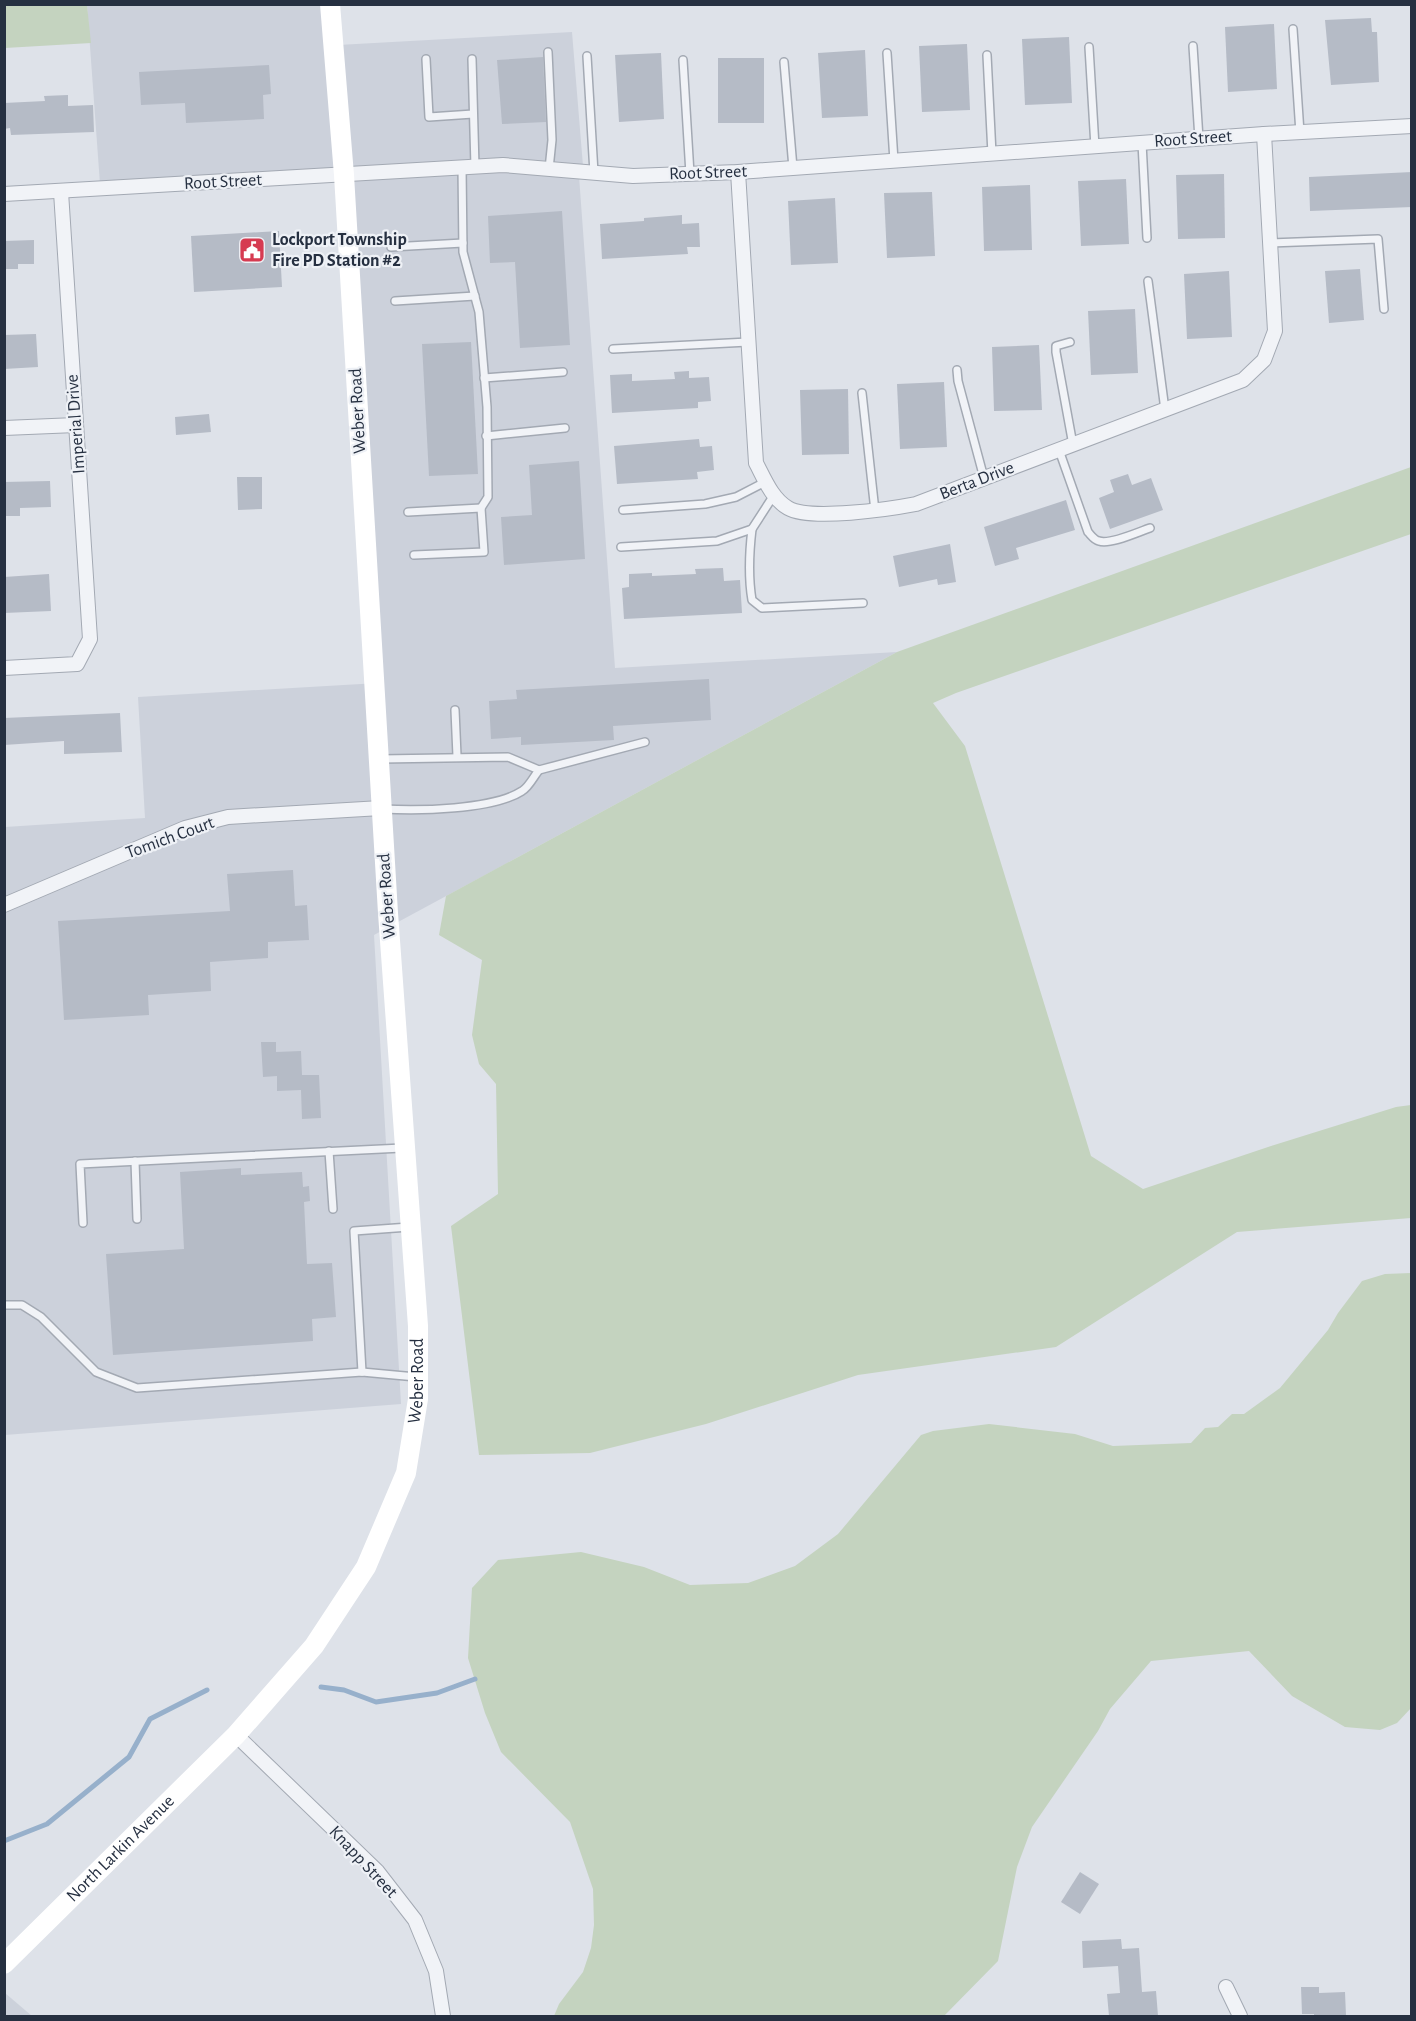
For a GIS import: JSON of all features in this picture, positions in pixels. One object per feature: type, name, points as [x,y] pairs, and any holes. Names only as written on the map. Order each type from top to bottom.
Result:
[{"type":"main road","name":"Weber Road","points":[[236,1735],[315,1646],[366,1567],[406,1473],[418,1399],[418,1326],[381,808],[344,175],[330,4]]},
{"type":"main road","name":"North Larkin Avenue","points":[[4,1964],[236,1735]]},
{"type":"street","name":"Root Street","points":[[4,194],[503,165],[633,176],[738,172],[1264,134],[1412,126]]},
{"type":"street","name":"Berta Drive","points":[[774,495],[789,508],[816,513],[875,511],[916,504],[1243,380],[1264,360],[1275,331],[1264,134]]},
{"type":"street","points":[[738,172],[756,463],[774,495]]},
{"type":"street","name":"Imperial Drive","points":[[4,668],[77,664],[90,639],[61,192]]},
{"type":"street","points":[[4,429],[76,425]]},
{"type":"street","name":"Tomich Court","points":[[4,905],[186,828],[228,817],[381,808]]},
{"type":"street","name":"Knapp Street","points":[[236,1735],[377,1871],[415,1920],[436,1971],[443,2016]]},
{"type":"street","points":[[1226,1987],[1240,2016]]},
{"type":"lane","points":[[1293,29],[1300,132]]},
{"type":"lane","points":[[1194,46],[1199,139]]},
{"type":"lane","points":[[1089,47],[1095,147]]},
{"type":"lane","points":[[548,52],[552,140],[549,169]]},
{"type":"lane","points":[[887,52],[894,161]]},
{"type":"lane","points":[[987,55],[992,154]]},
{"type":"lane","points":[[587,56],[594,172]]},
{"type":"lane","points":[[426,59],[429,117],[473,114]]},
{"type":"lane","points":[[414,555],[484,552],[481,508],[488,497],[487,407],[479,312],[463,252],[473,114],[471,59]]},
{"type":"lane","points":[[683,60],[690,174]]},
{"type":"lane","points":[[784,62],[793,168]]},
{"type":"lane","points":[[1142,143],[1147,238]]},
{"type":"lane","points":[[1270,243],[1378,239],[1384,309]]},
{"type":"lane","points":[[391,247],[463,243]]},
{"type":"lane","points":[[1148,282],[1165,410]]},
{"type":"lane","points":[[395,301],[475,296]]},
{"type":"lane","points":[[613,349],[748,342]]},
{"type":"lane","points":[[1070,342],[1056,346],[1056,352],[1073,445]]},
{"type":"lane","points":[[957,370],[984,478]]},
{"type":"lane","points":[[484,378],[563,372]]},
{"type":"lane","points":[[862,393],[875,511]]},
{"type":"lane","points":[[486,436],[566,428]]},
{"type":"lane","points":[[1059,450],[1088,532],[1093,538],[1108,542],[1150,528]]},
{"type":"lane","points":[[623,510],[705,504],[736,497],[767,482]]},
{"type":"lane","points":[[774,495],[752,530],[749,581],[752,600],[762,608],[863,603]]},
{"type":"lane","points":[[408,512],[481,508]]},
{"type":"lane","points":[[621,547],[717,541],[752,530]]},
{"type":"lane","points":[[455,710],[457,756]]},
{"type":"lane","points":[[381,808],[410,811],[491,803],[523,791],[539,770],[645,741]]},
{"type":"lane","points":[[378,759],[508,756],[539,770]]},
{"type":"lane","points":[[83,1223],[80,1164],[405,1148]]},
{"type":"lane","points":[[329,1151],[333,1209]]},
{"type":"lane","points":[[135,1161],[138,1219]]},
{"type":"lane","points":[[362,1372],[354,1231],[411,1227]]},
{"type":"lane","points":[[4,1305],[22,1305],[41,1317],[96,1372],[137,1388],[362,1372],[418,1377]]},
{"type":"shaded area","points":[[87,5],[324,5],[338,169],[100,184]]},
{"type":"shaded area","points":[[572,32],[583,166],[579,176],[615,668],[897,652],[374,935],[401,1404],[5,1435],[5,827],[145,818],[138,697],[378,683],[338,45]]},
{"type":"shaded area","points":[[5,1993],[32,2016],[5,2016]]},
{"type":"green space","points":[[5,4],[87,5],[91,43],[5,48]]},
{"type":"green space","points":[[1411,467],[1411,534],[933,703],[965,746],[1091,1156],[1143,1189],[1271,1146],[1396,1107],[1411,1105],[1411,1218],[1237,1232],[1056,1347],[858,1375],[706,1424],[590,1453],[479,1455],[451,1226],[498,1194],[496,1084],[479,1064],[472,1035],[482,960],[439,935],[446,896],[897,652]]},
{"type":"green space","points":[[1411,1273],[1412,1707],[1397,1723],[1380,1730],[1345,1727],[1292,1696],[1249,1651],[1151,1661],[1110,1709],[1098,1731],[1032,1827],[1017,1867],[998,1961],[944,2016],[554,2016],[559,2004],[583,1972],[591,1948],[594,1925],[593,1889],[570,1822],[501,1752],[485,1713],[468,1658],[472,1588],[498,1560],[581,1552],[644,1567],[690,1585],[748,1583],[795,1566],[838,1534],[921,1435],[933,1431],[989,1424],[1075,1434],[1113,1446],[1191,1443],[1205,1428],[1218,1427],[1232,1414],[1244,1414],[1280,1388],[1328,1330],[1362,1281],[1385,1274]]},
{"type":"building","points":[[1371,18],[1372,32],[1377,32],[1379,82],[1331,85],[1325,20]]},
{"type":"building","points":[[1274,24],[1277,89],[1228,92],[1225,27]]},
{"type":"building","points":[[1069,37],[1072,103],[1025,105],[1022,39]]},
{"type":"building","points":[[967,44],[970,110],[922,112],[919,46]]},
{"type":"building","points":[[865,50],[868,116],[822,118],[818,53]]},
{"type":"building","points":[[661,53],[664,119],[619,122],[615,55]]},
{"type":"building","points":[[543,57],[546,122],[502,124],[497,60]]},
{"type":"building","points":[[718,58],[764,58],[764,123],[718,123]]},
{"type":"building","points":[[269,65],[271,94],[263,95],[264,119],[186,123],[185,103],[141,105],[139,72]]},
{"type":"building","points":[[68,95],[68,106],[93,105],[94,132],[11,135],[10,128],[4,129],[4,103],[45,101],[44,96]]},
{"type":"building","points":[[1412,172],[1412,207],[1310,211],[1309,177]]},
{"type":"building","points":[[1224,174],[1225,238],[1178,239],[1176,175]]},
{"type":"building","points":[[1126,179],[1129,244],[1081,246],[1078,181]]},
{"type":"building","points":[[1030,185],[1032,250],[984,251],[982,187]]},
{"type":"building","points":[[932,192],[935,256],[887,258],[884,193]]},
{"type":"building","points":[[835,198],[838,263],[791,265],[788,201]]},
{"type":"building","points":[[562,211],[570,345],[520,348],[515,262],[490,263],[488,216]]},
{"type":"building","points":[[682,215],[682,224],[699,223],[700,247],[687,247],[688,254],[602,259],[600,224],[644,221],[644,218]]},
{"type":"building","points":[[279,231],[282,287],[194,292],[191,236]]},
{"type":"building","points":[[34,240],[34,264],[18,264],[18,269],[4,269],[4,241]]},
{"type":"building","points":[[1360,269],[1364,320],[1329,323],[1325,271]]},
{"type":"building","points":[[1229,271],[1232,337],[1187,339],[1184,274]]},
{"type":"building","points":[[1135,309],[1138,373],[1091,375],[1088,311]]},
{"type":"building","points":[[36,334],[38,367],[4,369],[4,335]]},
{"type":"building","points":[[471,342],[478,474],[429,476],[422,344]]},
{"type":"building","points":[[1039,345],[1042,410],[994,411],[992,347]]},
{"type":"building","points":[[689,371],[689,378],[709,377],[711,401],[698,402],[698,408],[612,413],[610,375],[632,374],[632,381],[675,379],[674,372]]},
{"type":"building","points":[[944,382],[947,447],[900,449],[897,384]]},
{"type":"building","points":[[848,389],[849,454],[802,455],[800,390]]},
{"type":"building","points":[[209,414],[211,432],[176,435],[175,417]]},
{"type":"building","points":[[699,439],[700,447],[712,446],[714,470],[697,472],[698,479],[617,484],[614,446]]},
{"type":"building","points":[[579,461],[585,559],[504,565],[501,517],[532,515],[529,465]]},
{"type":"building","points":[[1128,474],[1132,485],[1151,478],[1163,510],[1110,529],[1099,498],[1114,492],[1110,480]]},
{"type":"building","points":[[237,477],[262,477],[262,509],[238,510]]},
{"type":"building","points":[[50,481],[51,507],[20,508],[20,516],[4,516],[4,482]]},
{"type":"building","points":[[1066,500],[1075,530],[1016,548],[1019,559],[995,566],[984,527]]},
{"type":"building","points":[[950,544],[956,582],[938,585],[937,579],[899,587],[893,556]]},
{"type":"building","points":[[723,568],[724,581],[740,580],[742,613],[624,619],[622,588],[629,587],[629,574],[652,573],[652,576],[696,574],[695,569]]},
{"type":"building","points":[[49,574],[51,611],[4,613],[4,577]]},
{"type":"building","points":[[709,679],[711,720],[613,726],[614,740],[521,745],[521,737],[491,739],[489,701],[517,699],[516,690]]},
{"type":"building","points":[[120,713],[122,752],[64,754],[64,741],[4,745],[4,718]]},
{"type":"building","points":[[293,870],[295,906],[307,905],[309,940],[268,942],[268,958],[210,962],[211,991],[148,995],[149,1015],[64,1020],[58,921],[230,911],[227,874]]},
{"type":"building","points":[[261,1042],[276,1042],[276,1052],[301,1051],[302,1075],[319,1075],[321,1118],[302,1119],[301,1090],[277,1091],[277,1076],[263,1077]]},
{"type":"building","points":[[241,1168],[241,1175],[302,1172],[303,1187],[309,1186],[310,1201],[304,1202],[307,1264],[332,1263],[336,1317],[312,1319],[313,1341],[113,1355],[106,1254],[184,1249],[180,1172]]},
{"type":"building","points":[[1080,1872],[1099,1884],[1080,1914],[1061,1902]]},
{"type":"building","points":[[1121,1939],[1122,1949],[1139,1948],[1142,1992],[1156,1991],[1158,2016],[1109,2016],[1107,1994],[1120,1993],[1118,1966],[1083,1968],[1082,1941]]},
{"type":"building","points":[[1301,1987],[1319,1987],[1319,1993],[1345,1992],[1346,2016],[1302,2014]]},
{"type":"waterway","points":[[321,1687],[344,1690],[376,1702],[437,1693],[475,1679]]},
{"type":"waterway","points":[[4,1841],[47,1824],[129,1757],[150,1719],[207,1690]]},
{"type":"place","name":"Lockport Township Fire PD Station #2","points":[[252,250]]}]
